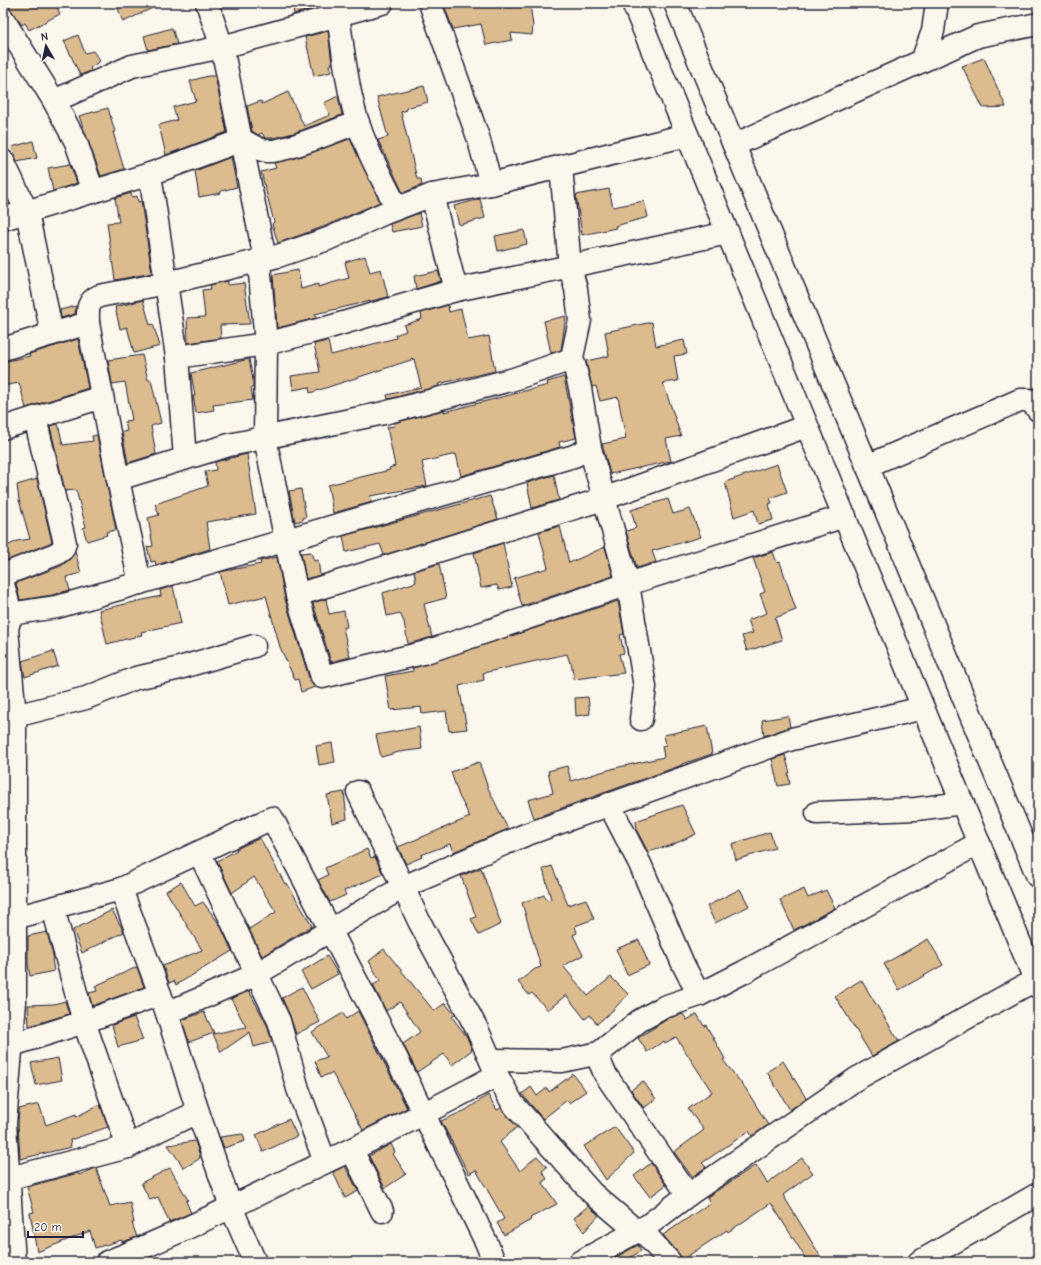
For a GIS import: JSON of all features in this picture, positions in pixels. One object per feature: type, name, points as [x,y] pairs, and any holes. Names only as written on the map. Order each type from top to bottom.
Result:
[{"type":"street","points":[[207,3],[222,46],[242,140],[262,260],[266,344],[265,438],[297,595],[322,677],[423,653],[628,584],[844,516]]},
{"type":"street","points":[[54,100],[132,66],[222,46],[382,3]]},
{"type":"street","points":[[430,3],[478,137],[491,184]]},
{"type":"street","points":[[580,1262],[641,1229],[856,1079],[1037,983],[633,3]]},
{"type":"street","points":[[675,3],[1038,877]]},
{"type":"street","points":[[922,61],[933,30],[937,3]]},
{"type":"street","points":[[338,15],[351,98],[358,122],[369,152],[397,208]]},
{"type":"street","points":[[3,19],[54,100],[76,142],[93,192]]},
{"type":"street","points":[[734,145],[978,36],[1038,24]]},
{"type":"street","points":[[3,219],[150,174],[242,140],[269,152],[284,149],[358,122]]},
{"type":"street","points":[[140,583],[88,323],[88,305],[92,299],[99,296],[167,283],[262,260],[328,239],[397,208],[432,196],[491,184],[688,135]]},
{"type":"street","points":[[3,161],[27,212],[52,334]]},
{"type":"street","points":[[561,167],[570,267],[577,296],[580,320],[571,362]]},
{"type":"street","points":[[150,174],[177,357],[185,458]]},
{"type":"street","points":[[432,196],[456,290]]},
{"type":"street","points":[[177,357],[266,344],[456,290],[728,233]]},
{"type":"street","points":[[3,349],[88,323]]},
{"type":"street","points":[[118,479],[229,446],[384,414],[514,379],[566,361],[571,362],[574,364],[580,388],[590,448],[603,499],[628,584],[645,687],[641,719]]},
{"type":"street","points":[[3,428],[102,397]]},
{"type":"street","points":[[867,466],[1011,403],[1020,400],[1035,403]]},
{"type":"street","points":[[3,575],[56,554],[63,549],[65,543],[35,418]]},
{"type":"street","points":[[297,595],[603,499],[807,426]]},
{"type":"street","points":[[7,614],[57,607],[574,456],[590,448]]},
{"type":"street","points":[[3,584],[7,614],[9,717],[9,889],[15,918],[9,946],[15,1002],[12,1044],[6,1067],[5,1124],[10,1178],[14,1262]]},
{"type":"street","points":[[9,717],[86,698],[136,678],[176,669],[254,646]]},
{"type":"street","points":[[12,1044],[84,1022],[164,1003],[255,975],[403,887],[525,835],[792,739],[923,708]]},
{"type":"street","points":[[358,792],[419,921],[513,1104],[592,1193],[633,1228],[641,1229],[670,1262]]},
{"type":"street","points":[[817,813],[916,809],[963,803]]},
{"type":"street","points":[[609,804],[640,864],[683,964],[699,995]]},
{"type":"street","points":[[15,918],[121,889],[200,854],[272,818],[424,1115],[487,1244],[494,1262]]},
{"type":"street","points":[[107,1262],[133,1258],[157,1243],[424,1115],[495,1068],[562,1061],[599,1053],[639,1021],[664,1007],[699,995],[744,972],[979,843]]},
{"type":"street","points":[[200,854],[228,911],[255,975],[278,1021],[298,1089],[325,1162]]},
{"type":"street","points":[[121,889],[164,1003],[198,1112],[231,1208],[255,1262]]},
{"type":"street","points":[[52,908],[84,1022],[128,1147]]},
{"type":"street","points":[[599,1053],[599,1060],[605,1074],[688,1195]]},
{"type":"street","points":[[10,1178],[128,1147],[157,1131],[198,1112]]},
{"type":"street","points":[[352,1150],[382,1211]]},
{"type":"street","points":[[919,1262],[1038,1194]]},
{"type":"building","points":[[3,3],[55,3],[60,14],[29,30],[25,23],[22,25],[9,8],[3,7]]},
{"type":"building","points":[[116,3],[163,3],[123,22]]},
{"type":"building","points":[[292,3],[328,3],[328,5],[294,14]]},
{"type":"building","points":[[443,3],[507,3],[507,8],[530,4],[533,26],[532,35],[511,33],[512,40],[486,45],[481,24],[453,29]]},
{"type":"building","points":[[172,28],[177,44],[148,50],[144,36]]},
{"type":"building","points":[[328,31],[332,64],[329,65],[331,72],[314,76],[305,37]]},
{"type":"building","points":[[78,35],[85,53],[93,51],[100,61],[90,68],[91,71],[80,75],[64,41]]},
{"type":"building","points":[[984,58],[1006,107],[983,108],[962,66]]},
{"type":"building","points":[[208,76],[215,76],[227,132],[166,155],[159,125],[177,120],[173,107],[196,101],[190,81]]},
{"type":"building","points":[[424,86],[428,102],[406,108],[407,110],[401,112],[417,179],[421,179],[422,185],[403,193],[378,140],[388,137],[377,97]]},
{"type":"building","points":[[288,92],[304,126],[330,115],[324,103],[338,96],[342,115],[294,133],[273,138],[265,138],[262,133],[258,135],[252,131],[247,106],[261,101],[262,104]]},
{"type":"building","points":[[108,108],[115,132],[113,132],[124,169],[101,176],[79,116]]},
{"type":"building","points":[[350,139],[380,202],[323,227],[278,243],[272,224],[274,222],[261,172],[276,168],[274,163],[302,156]]},
{"type":"building","points":[[33,141],[37,158],[17,162],[12,147]]},
{"type":"building","points":[[231,157],[237,187],[221,191],[221,193],[199,197],[195,171]]},
{"type":"building","points":[[70,164],[77,183],[53,191],[48,168]]},
{"type":"building","points":[[609,189],[613,207],[644,201],[648,217],[615,226],[616,228],[582,235],[576,195]]},
{"type":"building","points":[[131,193],[132,197],[137,196],[138,202],[141,201],[152,273],[115,280],[107,223],[119,222],[115,198]]},
{"type":"building","points":[[480,199],[485,218],[459,225],[454,206]]},
{"type":"building","points":[[419,213],[422,226],[392,232],[390,224]]},
{"type":"building","points":[[524,230],[527,244],[498,251],[495,236]]},
{"type":"building","points":[[365,256],[370,272],[381,269],[388,297],[315,314],[316,318],[277,328],[273,275],[298,270],[301,289],[318,284],[318,287],[349,278],[345,262]]},
{"type":"building","points":[[438,271],[441,281],[416,289],[414,276]]},
{"type":"building","points":[[228,281],[228,285],[244,283],[250,324],[220,325],[221,338],[188,343],[187,318],[205,317],[202,290],[211,289],[210,285]]},
{"type":"building","points":[[143,300],[150,325],[153,324],[160,346],[134,353],[127,327],[120,329],[115,307]]},
{"type":"building","points":[[448,305],[449,312],[461,309],[468,340],[489,336],[495,371],[438,384],[439,386],[388,399],[387,395],[421,387],[414,359],[310,393],[309,387],[293,390],[291,376],[320,372],[314,344],[328,341],[331,355],[396,338],[395,335],[406,331],[404,325],[422,319],[421,313]]},
{"type":"building","points":[[76,306],[75,314],[61,318],[60,310]]},
{"type":"building","points":[[566,316],[561,350],[551,353],[544,321]]},
{"type":"building","points":[[652,322],[656,346],[684,340],[687,354],[674,356],[678,381],[663,383],[681,436],[666,439],[671,461],[610,474],[602,444],[626,439],[618,397],[600,401],[596,386],[592,387],[586,361],[609,356],[605,332]]},
{"type":"building","points":[[78,339],[88,388],[26,408],[19,383],[3,386],[3,362],[30,356],[29,354]]},
{"type":"building","points":[[142,355],[148,380],[151,380],[161,423],[151,426],[156,454],[128,463],[122,432],[127,431],[125,421],[132,420],[125,382],[112,384],[108,360]]},
{"type":"building","points":[[249,359],[253,380],[253,388],[251,388],[253,400],[213,405],[214,410],[196,413],[191,373]]},
{"type":"building","points":[[564,377],[576,438],[559,442],[560,447],[461,476],[456,454],[422,462],[427,486],[370,496],[372,502],[333,513],[328,485],[390,470],[389,468],[395,466],[387,427],[395,426],[394,423],[444,410],[444,412],[548,385],[547,382]]},
{"type":"building","points":[[58,424],[63,445],[93,441],[92,436],[97,435],[116,530],[106,532],[107,535],[87,541],[83,528],[86,527],[76,490],[65,491],[50,426]]},
{"type":"building","points":[[247,454],[256,514],[206,522],[210,549],[156,565],[155,561],[151,562],[147,547],[153,546],[148,518],[159,515],[155,504],[208,486],[205,472],[216,470],[215,462]]},
{"type":"building","points":[[777,464],[787,492],[770,498],[772,503],[769,504],[773,520],[758,524],[754,510],[734,517],[725,482]]},
{"type":"building","points":[[554,475],[559,500],[532,508],[527,483]]},
{"type":"building","points":[[37,479],[52,542],[3,562],[3,548],[17,541],[30,539],[19,500],[17,485]]},
{"type":"building","points":[[301,489],[306,517],[303,518],[303,520],[295,522],[289,491]]},
{"type":"building","points":[[490,496],[498,519],[384,555],[380,544],[346,552],[343,536]]},
{"type":"building","points":[[668,499],[673,514],[690,509],[701,537],[652,551],[656,562],[637,568],[626,531],[636,528],[631,510]]},
{"type":"building","points":[[560,526],[569,563],[605,547],[613,576],[522,606],[514,578],[548,568],[539,532]]},
{"type":"building","points":[[503,543],[512,587],[499,590],[497,585],[481,588],[474,553]]},
{"type":"building","points":[[75,551],[81,573],[66,577],[70,590],[52,595],[20,600],[16,583],[61,566],[70,559]]},
{"type":"building","points":[[311,552],[314,561],[318,560],[320,575],[306,579],[301,553]]},
{"type":"building","points":[[773,552],[777,563],[780,562],[796,610],[775,618],[782,640],[747,651],[742,636],[753,633],[748,620],[767,613],[760,594],[765,592],[753,558]]},
{"type":"building","points":[[277,557],[285,599],[310,681],[315,687],[301,692],[298,679],[295,680],[280,647],[266,596],[228,605],[220,572],[261,564],[260,561]]},
{"type":"building","points":[[439,564],[446,598],[424,604],[432,637],[408,644],[404,622],[400,613],[387,616],[383,593],[416,582],[414,571]]},
{"type":"building","points":[[173,586],[181,623],[141,632],[142,635],[107,644],[99,610],[161,596],[160,590]]},
{"type":"building","points":[[326,599],[329,614],[344,611],[347,627],[343,628],[350,657],[331,662],[313,603]]},
{"type":"building","points":[[618,601],[624,634],[620,635],[624,653],[619,654],[624,673],[574,679],[571,662],[570,663],[567,654],[483,673],[484,680],[459,686],[467,729],[449,731],[446,711],[422,714],[421,707],[391,710],[385,676],[413,671],[413,668]]},
{"type":"building","points":[[53,651],[58,666],[25,677],[22,661]]},
{"type":"building","points":[[588,697],[590,714],[576,716],[575,698]]},
{"type":"building","points":[[788,716],[790,727],[764,736],[762,720]]},
{"type":"building","points":[[707,726],[712,754],[534,818],[528,800],[553,793],[548,771],[567,766],[571,781],[615,768],[664,757],[662,746],[666,745],[664,735]]},
{"type":"building","points":[[419,727],[422,749],[399,752],[381,757],[376,735]]},
{"type":"building","points":[[332,743],[335,762],[319,765],[316,746]]},
{"type":"building","points":[[785,755],[790,773],[788,773],[790,784],[778,786],[772,759]]},
{"type":"building","points":[[479,762],[488,788],[508,829],[453,852],[450,844],[421,855],[422,857],[406,864],[398,847],[470,817],[459,796],[451,772]]},
{"type":"building","points":[[344,792],[347,819],[332,823],[327,795]]},
{"type":"building","points":[[682,805],[696,834],[672,845],[648,852],[637,831],[636,821]]},
{"type":"building","points":[[770,832],[775,848],[736,860],[732,844]]},
{"type":"building","points":[[260,838],[285,884],[287,883],[312,926],[262,956],[249,929],[276,912],[254,877],[232,893],[217,861],[237,850],[236,849]]},
{"type":"building","points":[[367,849],[371,858],[375,857],[383,874],[344,891],[346,895],[330,902],[318,880],[328,875],[325,868]]},
{"type":"building","points":[[552,866],[568,905],[586,899],[594,919],[575,926],[577,933],[573,935],[583,955],[563,966],[588,996],[611,977],[628,994],[597,1024],[590,1015],[585,1019],[566,995],[548,1010],[532,993],[529,995],[518,982],[535,969],[541,967],[522,903],[544,895],[547,900],[551,899],[543,869]]},
{"type":"building","points":[[481,868],[501,924],[479,935],[471,919],[476,917],[461,876]]},
{"type":"building","points":[[181,882],[195,906],[203,902],[220,925],[232,951],[176,985],[174,981],[169,983],[163,966],[202,950],[166,891]]},
{"type":"building","points":[[740,889],[749,906],[715,923],[707,906]]},
{"type":"building","points":[[804,889],[808,898],[826,890],[835,908],[794,930],[780,900]]},
{"type":"building","points":[[112,910],[124,932],[82,953],[73,930]]},
{"type":"building","points":[[47,932],[54,959],[52,959],[54,971],[30,976],[28,964],[28,936]]},
{"type":"building","points":[[928,939],[943,965],[899,990],[884,964]]},
{"type":"building","points":[[639,940],[649,965],[627,975],[616,949]]},
{"type":"building","points":[[384,949],[434,1011],[445,1003],[455,1015],[452,1017],[467,1037],[472,1050],[452,1065],[444,1054],[417,1072],[403,1044],[420,1032],[400,1002],[386,1011],[373,985],[380,981],[369,961]]},
{"type":"building","points":[[327,956],[338,974],[311,989],[301,972]]},
{"type":"building","points":[[137,967],[144,987],[92,1006],[89,993],[97,991],[95,986]]},
{"type":"building","points":[[861,980],[899,1041],[872,1056],[835,996]]},
{"type":"building","points":[[302,987],[320,1022],[296,1034],[282,998]]},
{"type":"building","points":[[249,991],[267,1025],[272,1042],[254,1047],[250,1032],[221,1052],[213,1034],[246,1027],[231,999]]},
{"type":"building","points":[[65,1001],[69,1014],[29,1026],[28,1005],[54,1004]]},
{"type":"building","points":[[358,1011],[407,1108],[363,1130],[332,1073],[321,1077],[315,1061],[327,1057],[312,1032],[343,1013],[346,1019]]},
{"type":"building","points":[[204,1012],[214,1033],[189,1042],[182,1020]]},
{"type":"building","points":[[683,1014],[687,1020],[697,1014],[704,1026],[706,1025],[725,1059],[723,1060],[746,1089],[768,1125],[752,1136],[749,1131],[702,1163],[706,1167],[692,1177],[674,1152],[704,1130],[688,1109],[712,1092],[676,1037],[665,1043],[664,1041],[647,1052],[638,1038],[669,1018]]},
{"type":"building","points":[[134,1017],[143,1040],[118,1047],[112,1025]]},
{"type":"building","points":[[58,1058],[62,1080],[36,1085],[31,1063]]},
{"type":"building","points":[[783,1061],[806,1098],[790,1110],[767,1072]]},
{"type":"building","points":[[573,1074],[586,1091],[569,1103],[567,1100],[543,1119],[522,1094],[531,1087],[537,1096],[547,1088],[549,1092]]},
{"type":"building","points":[[643,1081],[656,1099],[644,1108],[631,1090]]},
{"type":"building","points":[[488,1095],[497,1110],[501,1108],[517,1127],[500,1142],[520,1171],[537,1156],[547,1167],[542,1171],[547,1179],[542,1182],[557,1204],[530,1218],[531,1220],[504,1235],[497,1223],[504,1219],[476,1170],[469,1174],[441,1121],[466,1110]]},
{"type":"building","points":[[39,1104],[46,1125],[76,1114],[76,1117],[100,1104],[108,1127],[70,1140],[71,1147],[20,1159],[18,1124],[19,1109]]},
{"type":"building","points":[[289,1119],[297,1136],[263,1152],[256,1135]]},
{"type":"building","points":[[615,1127],[634,1153],[606,1180],[584,1146]]},
{"type":"building","points":[[243,1134],[245,1141],[224,1148],[220,1137]]},
{"type":"building","points":[[195,1141],[200,1156],[199,1159],[184,1168],[168,1145]]},
{"type":"building","points":[[391,1144],[395,1152],[393,1154],[406,1174],[385,1188],[369,1156]]},
{"type":"building","points":[[802,1158],[813,1173],[783,1195],[824,1262],[808,1262],[771,1203],[728,1232],[727,1230],[682,1260],[679,1254],[663,1235],[710,1203],[707,1197],[756,1165],[767,1183]]},
{"type":"building","points":[[651,1163],[666,1185],[650,1197],[634,1176]]},
{"type":"building","points":[[345,1166],[358,1191],[345,1198],[333,1172]]},
{"type":"building","points":[[96,1168],[110,1206],[130,1202],[134,1223],[132,1223],[137,1237],[95,1248],[90,1231],[37,1252],[30,1213],[34,1212],[27,1187],[78,1173],[79,1175]]},
{"type":"building","points":[[170,1168],[188,1200],[186,1201],[191,1213],[169,1222],[158,1197],[150,1200],[141,1183]]},
{"type":"building","points":[[588,1206],[599,1215],[584,1232],[574,1218]]},
{"type":"building","points":[[638,1245],[641,1251],[623,1262],[612,1262],[611,1260]]}]
